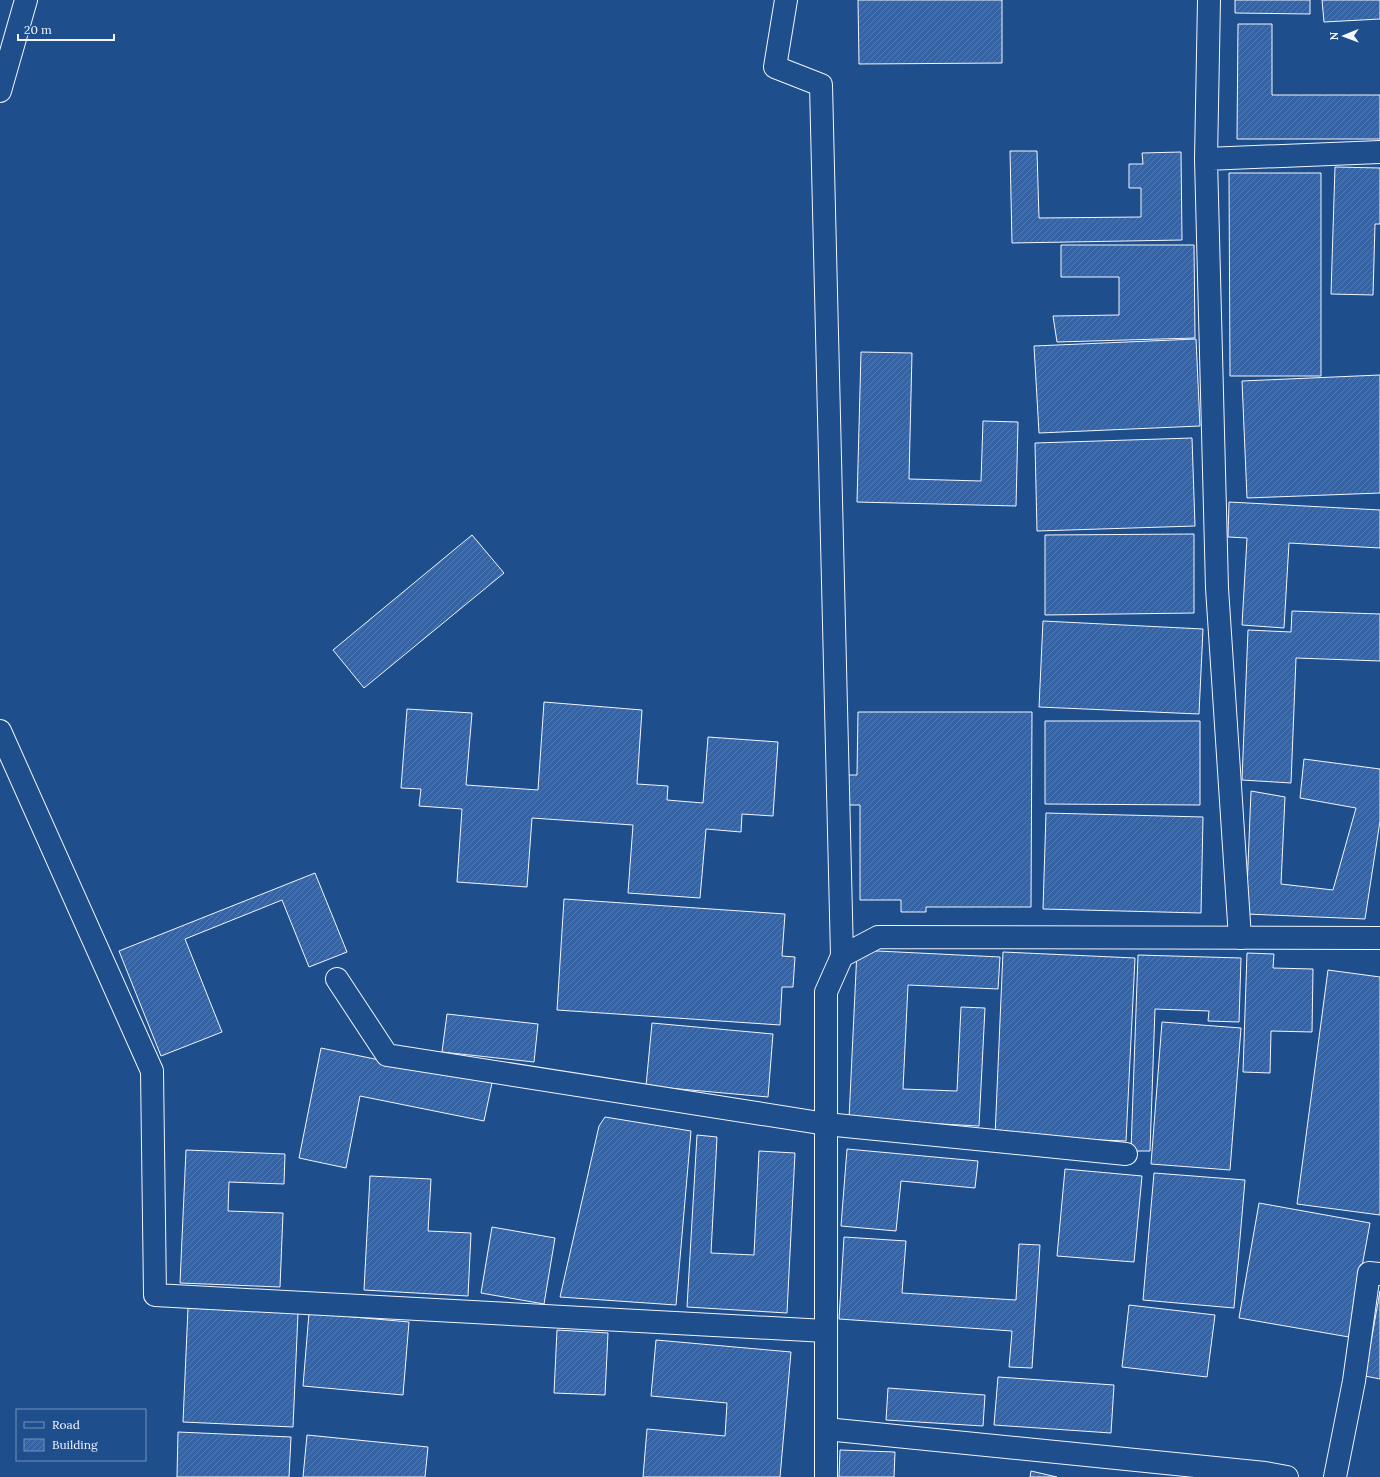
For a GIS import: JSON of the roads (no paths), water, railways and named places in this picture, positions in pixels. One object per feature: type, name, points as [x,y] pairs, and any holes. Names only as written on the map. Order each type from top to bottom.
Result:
[{"type":"street","points":[[0,91],[26,0]]},
{"type":"street","points":[[786,0],[775,67],[821,85],[842,956],[826,992],[826,1477]]},
{"type":"street","points":[[1209,0],[1206,159],[1217,588],[1240,938]]},
{"type":"street","points":[[1206,159],[1380,152]]},
{"type":"street","points":[[0,731],[152,1071],[155,1295],[826,1331]]},
{"type":"street","points":[[842,956],[878,937],[1380,938]]},
{"type":"street","points":[[337,979],[386,1055],[826,1124],[1126,1154]]},
{"type":"street","points":[[1335,1477],[1354,1381],[1369,1273],[1380,1274]]},
{"type":"street","points":[[826,1429],[1265,1473],[1287,1477]]}]
